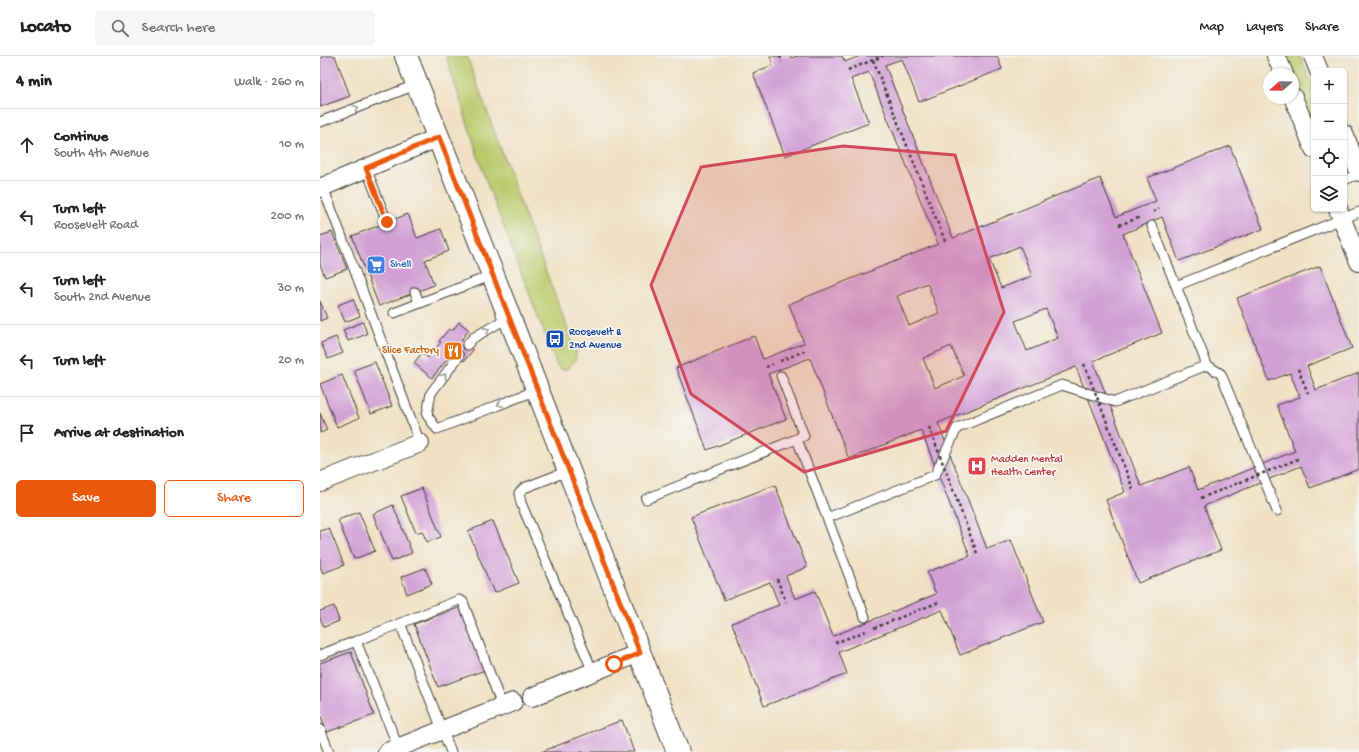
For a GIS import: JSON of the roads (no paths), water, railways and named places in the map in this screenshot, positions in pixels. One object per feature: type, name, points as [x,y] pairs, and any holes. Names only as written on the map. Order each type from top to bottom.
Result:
[{"type":"main road","points":[[406,56],[493,275],[678,752]]},
{"type":"street","points":[[1276,56],[1281,68]]},
{"type":"street","points":[[1313,56],[1318,68]]},
{"type":"street","points":[[1295,104],[1311,142]]},
{"type":"street","points":[[322,187],[439,137]]},
{"type":"street","points":[[1346,140],[1359,173]]},
{"type":"street","points":[[1340,214],[1359,262]]},
{"type":"street","points":[[320,482],[420,442]]},
{"type":"street","points":[[532,697],[640,653]]},
{"type":"street","points":[[393,750],[508,704]]},
{"type":"lane","points":[[320,122],[418,84]]},
{"type":"lane","points":[[366,168],[387,222]]},
{"type":"lane","points":[[1347,179],[1359,173]]},
{"type":"lane","points":[[322,187],[420,442]]},
{"type":"lane","points":[[1176,286],[1340,214],[1359,212]]},
{"type":"lane","points":[[1152,226],[1207,365],[1221,374],[1277,511]]},
{"type":"lane","points":[[394,313],[493,275]]},
{"type":"lane","points":[[415,292],[418,303]]},
{"type":"lane","points":[[467,345],[473,338],[509,317]]},
{"type":"lane","points":[[459,356],[431,393],[427,415],[437,429],[537,390]]},
{"type":"lane","points":[[827,518],[935,475],[957,428],[1062,385],[1115,402],[1207,365]]},
{"type":"lane","points":[[646,499],[804,436],[781,376]]},
{"type":"lane","points":[[796,440],[865,617]]},
{"type":"lane","points":[[568,471],[524,488],[519,493],[521,503],[593,672]]},
{"type":"lane","points":[[320,655],[459,600],[463,602],[508,704]]},
{"type":"lane","points":[[400,623],[451,752]]},
{"type":"lane","points":[[356,641],[393,750]]},
{"type":"lane","points":[[320,729],[329,752]]},
{"type":"place","name":"Shell","points":[[376,265]]},
{"type":"place","name":"Roosevelt & 2nd Avenue","points":[[555,339]]},
{"type":"place","name":"Slice Factory","points":[[453,351]]},
{"type":"place","name":"Madden Mental Health Center","points":[[977,466]]}]
